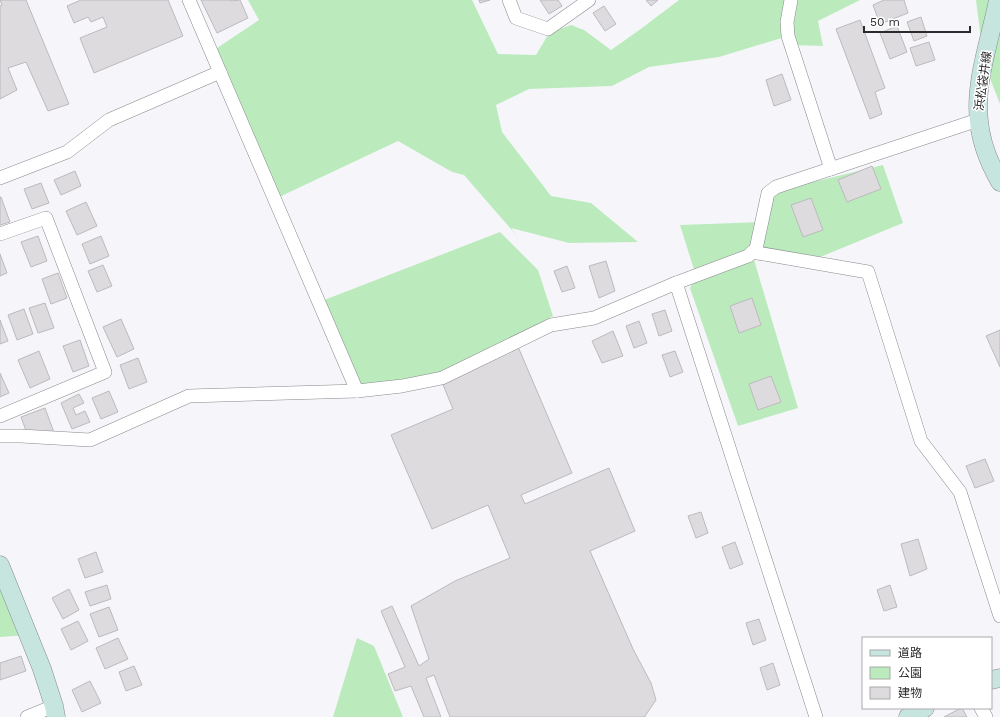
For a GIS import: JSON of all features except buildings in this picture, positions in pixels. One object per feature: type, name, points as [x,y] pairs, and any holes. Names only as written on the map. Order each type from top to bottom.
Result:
[{"type":"main road","name":"浜松袋井線","points":[[998,0],[982,71],[978,120],[983,144],[991,165],[1000,182]]},
{"type":"main road","points":[[0,565],[42,669],[55,712]]},
{"type":"main road","points":[[908,717],[923,709]]},
{"type":"street","points":[[189,0],[357,391]]},
{"type":"street","points":[[509,0],[516,18],[548,29],[589,0]]},
{"type":"street","points":[[791,0],[787,22],[788,36],[831,169]]},
{"type":"street","points":[[0,178],[67,152],[109,120],[220,72]]},
{"type":"street","points":[[0,436],[90,440],[189,396],[357,391],[402,386],[442,378],[551,325],[594,318],[676,283],[748,256],[756,249],[768,194],[776,188],[978,120]]},
{"type":"street","points":[[0,234],[46,218],[105,372],[0,416]]},
{"type":"street","points":[[752,252],[868,272],[921,441],[960,492],[1000,616]]},
{"type":"street","points":[[676,283],[816,717]]},
{"type":"street","points":[[27,717],[55,712]]},
{"type":"green space","points":[[248,0],[472,0],[498,54],[536,55],[549,33],[571,25],[584,30],[611,50],[679,0],[860,0],[818,21],[823,46],[791,45],[788,36],[719,57],[649,67],[612,86],[529,89],[496,105],[502,132],[551,196],[591,203],[638,242],[569,243],[511,228],[517,236],[464,175],[452,172],[398,141],[275,199],[211,52],[259,20]]},
{"type":"green space","points":[[976,0],[1000,0],[1000,104],[984,63]]},
{"type":"green space","points":[[883,165],[903,223],[808,262],[752,253],[798,408],[738,426],[690,288],[696,276],[680,225],[762,222],[768,193]]},
{"type":"green space","points":[[500,232],[538,270],[553,316],[442,378],[357,391],[319,302]]},
{"type":"green space","points":[[0,565],[28,635],[0,637]]},
{"type":"green space","points":[[357,638],[374,646],[403,717],[333,717]]}]
